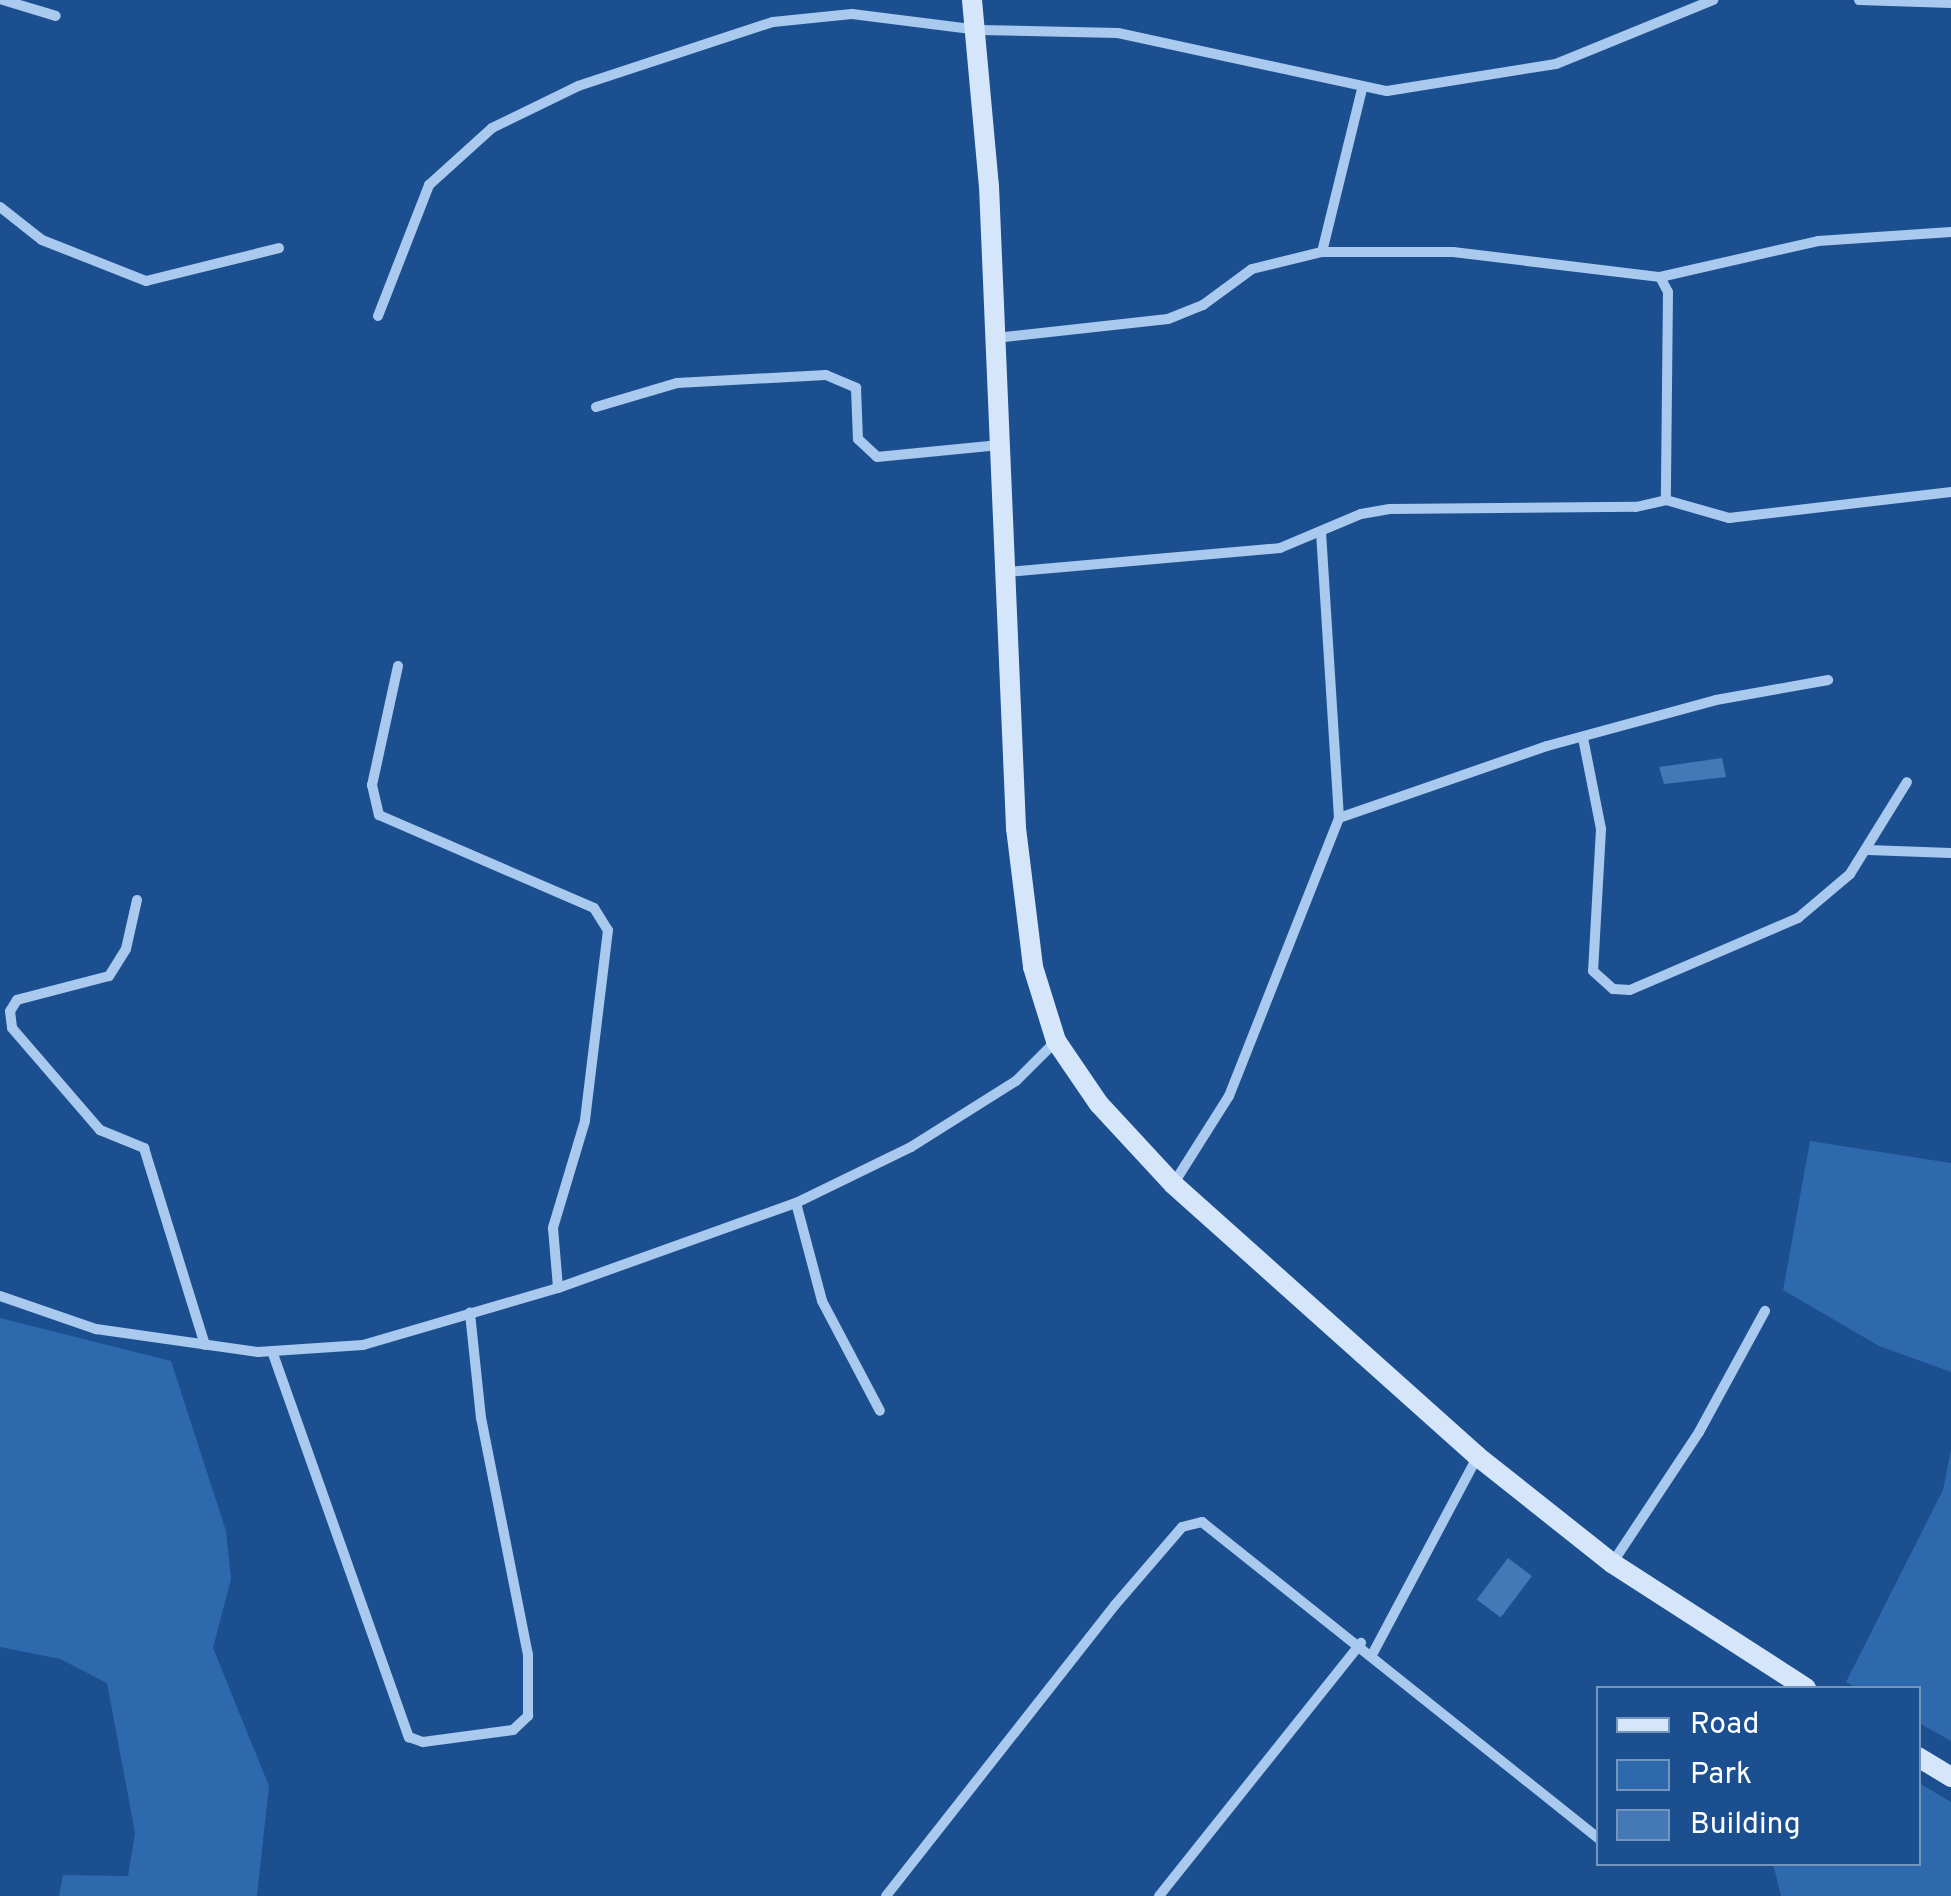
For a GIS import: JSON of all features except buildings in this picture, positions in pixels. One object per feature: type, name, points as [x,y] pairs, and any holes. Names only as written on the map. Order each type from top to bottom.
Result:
[{"type":"main road","points":[[972,0],[979,30],[996,338],[1016,828],[1034,967],[1056,1042],[1099,1104],[1173,1184],[1478,1456],[1612,1563],[1803,1686]]},
{"type":"main road","points":[[1921,1759],[1951,1776]]},
{"type":"street","points":[[3,0],[56,16]]},
{"type":"street","points":[[378,316],[429,184],[492,128],[578,86],[774,22],[852,14],[979,30],[1118,33],[1362,90],[1414,88],[1556,64],[1713,0]]},
{"type":"street","points":[[1858,0],[1951,3]]},
{"type":"street","points":[[1322,252],[1362,90]]},
{"type":"street","points":[[0,207],[42,240],[146,281],[279,248]]},
{"type":"street","points":[[996,338],[1168,319],[1203,305],[1252,268],[1322,252],[1453,252],[1660,277],[1818,241],[1951,232]]},
{"type":"street","points":[[1660,277],[1668,292],[1666,500]]},
{"type":"street","points":[[596,407],[677,383],[826,374],[856,388],[858,439],[876,457],[1000,446]]},
{"type":"street","points":[[1006,572],[1280,548],[1361,514],[1390,509],[1636,508],[1666,500],[1729,518],[1951,492]]},
{"type":"street","points":[[1173,1184],[1229,1096],[1339,818],[1321,534]]},
{"type":"street","points":[[398,666],[372,785],[379,815],[594,908],[608,930],[585,1121],[552,1228],[558,1288]]},
{"type":"street","points":[[1339,818],[1583,738],[1716,700],[1828,680]]},
{"type":"street","points":[[1583,738],[1601,829],[1593,971],[1613,990],[1630,990],[1798,918],[1868,850],[1907,782]]},
{"type":"street","points":[[1868,850],[1951,854]]},
{"type":"street","points":[[137,900],[118,966],[109,976],[17,1000],[10,1011],[12,1028],[100,1130],[144,1148],[205,1345]]},
{"type":"street","points":[[0,1296],[96,1330],[205,1345],[272,1352],[362,1345],[558,1288],[796,1203],[986,1100],[1056,1042]]},
{"type":"street","points":[[796,1203],[822,1301],[880,1411]]},
{"type":"street","points":[[1612,1563],[1699,1432],[1765,1311]]},
{"type":"street","points":[[272,1352],[409,1737],[423,1742],[513,1730],[528,1716],[528,1656],[481,1418],[470,1312]]},
{"type":"street","points":[[1373,1653],[1478,1456]]},
{"type":"street","points":[[886,1896],[1182,1527],[1202,1522],[1217,1528],[1596,1836]]},
{"type":"street","points":[[1160,1896],[1361,1643]]},
{"type":"green space","points":[[1810,1141],[1951,1163],[1951,1372],[1879,1346],[1783,1290]]},
{"type":"green space","points":[[0,1318],[171,1361],[226,1531],[231,1579],[213,1648],[269,1786],[257,1896],[59,1896],[63,1875],[128,1876],[135,1833],[107,1683],[60,1659],[0,1647]]},
{"type":"green space","points":[[1951,1450],[1951,1741],[1921,1724],[1921,1686],[1853,1686],[1846,1682],[1943,1490]]},
{"type":"green space","points":[[1921,1784],[1951,1802],[1951,1896],[1781,1896],[1774,1866],[1921,1866]]}]
